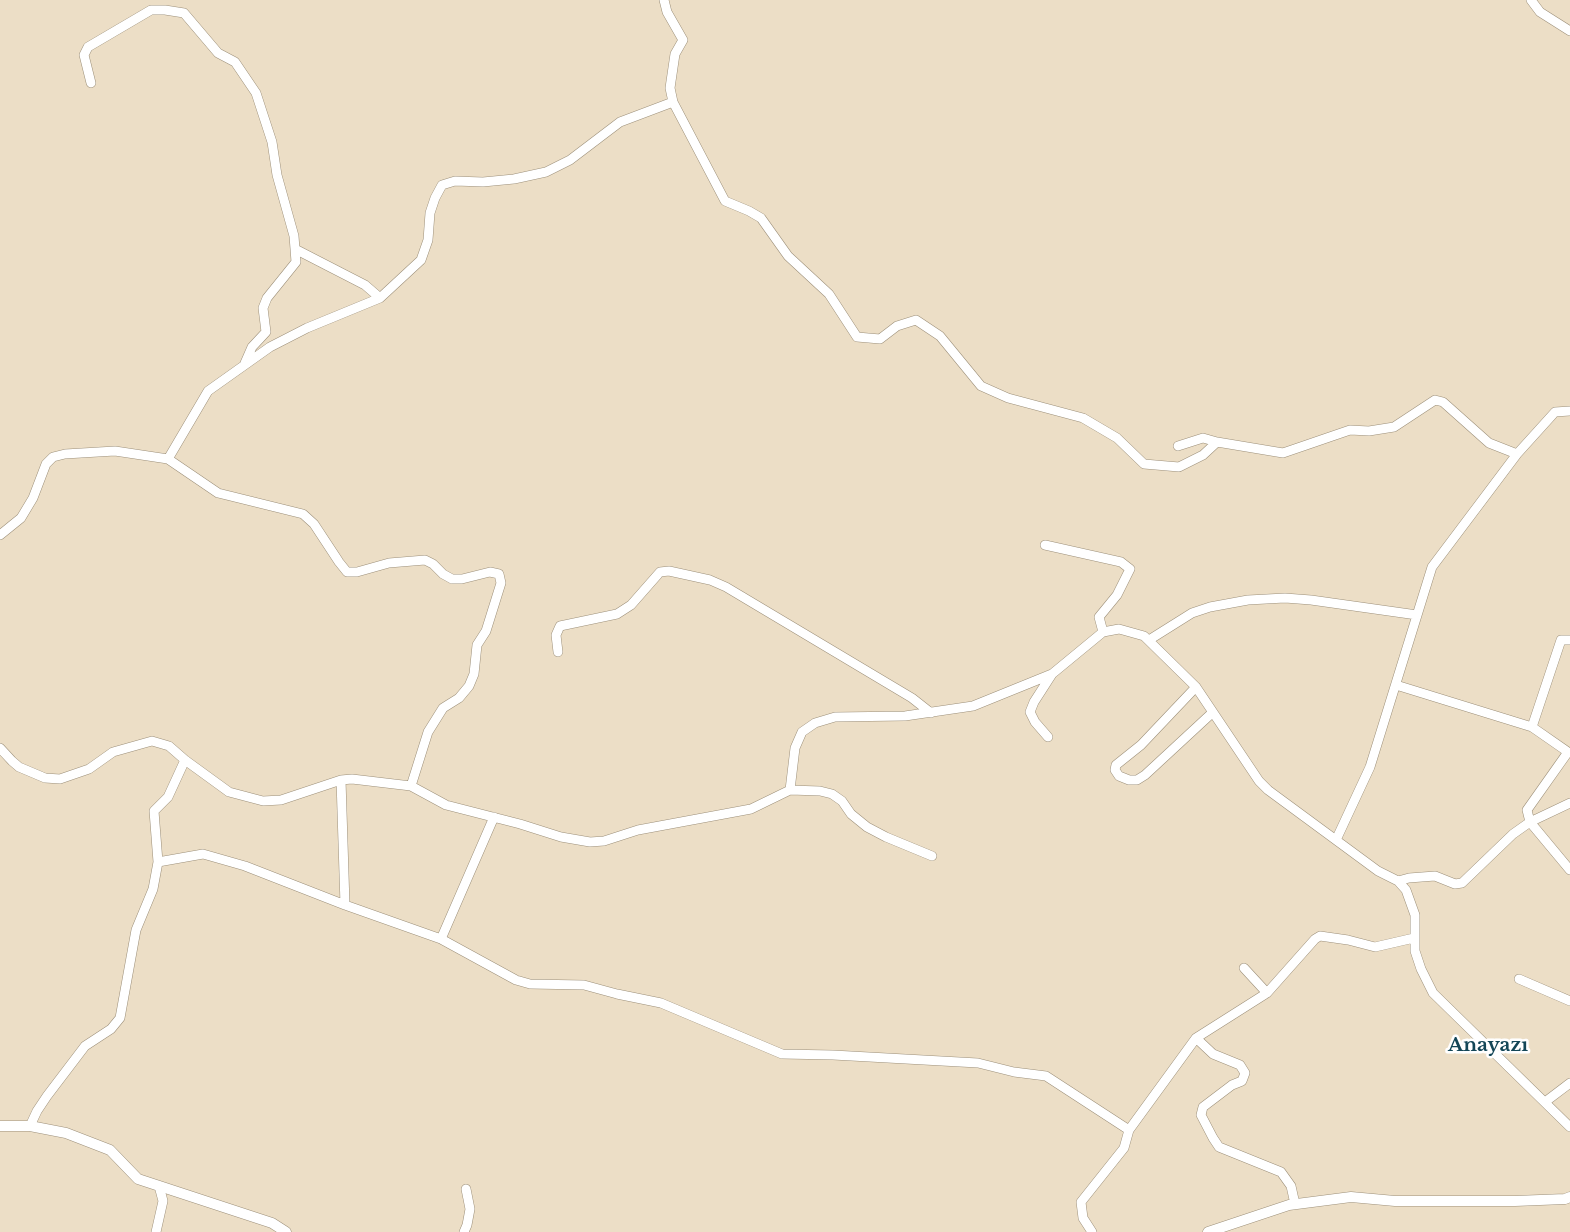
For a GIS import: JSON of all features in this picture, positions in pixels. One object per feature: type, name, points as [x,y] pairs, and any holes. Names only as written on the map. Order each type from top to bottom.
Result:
[{"type":"street","points":[[664,0],[666,12],[684,40],[675,54],[670,88],[673,102],[725,201],[761,218],[788,256],[829,294],[857,337],[880,339],[897,326],[916,320],[940,336],[981,386],[1008,398],[1083,418],[1117,438],[1144,464],[1179,467],[1202,455],[1216,442]]},
{"type":"street","points":[[1531,0],[1540,12],[1570,31]]},
{"type":"street","points":[[91,83],[84,55],[88,47],[151,10],[165,10],[184,13],[218,52],[235,62],[256,93],[272,142],[277,175],[291,223],[296,249],[296,262],[267,298],[263,308],[266,332],[252,348],[245,364]]},
{"type":"street","points":[[168,459],[208,392],[270,348],[307,328],[380,298],[421,260],[428,240],[430,213],[434,198],[442,185],[456,181],[483,182],[514,179],[546,172],[570,160],[620,122],[673,102]]},
{"type":"street","points":[[296,249],[365,285],[380,298]]},
{"type":"street","points":[[1178,446],[1203,438],[1216,442],[1283,453],[1350,430],[1369,431],[1394,427],[1435,400],[1443,402],[1489,443],[1517,454]]},
{"type":"street","points":[[1336,840],[1370,767],[1432,567],[1517,454],[1555,412],[1570,411]]},
{"type":"street","points":[[0,535],[21,518],[33,498],[46,464],[54,458],[65,454],[115,451],[168,459],[218,493],[303,514],[314,524],[347,572],[357,572],[389,564],[424,560],[433,564],[443,574],[452,579],[462,579],[490,572],[499,574],[501,583],[486,631],[477,645],[474,674],[469,686],[459,698],[443,708],[428,732],[411,786]]},
{"type":"street","points":[[1045,545],[1121,562],[1130,569],[1117,595],[1099,617],[1103,632]]},
{"type":"street","points":[[558,652],[556,635],[560,626],[618,614],[631,605],[660,572],[668,571],[710,580],[726,587],[912,698],[931,713]]},
{"type":"street","points":[[1149,640],[1192,613],[1210,606],[1248,600],[1285,598],[1311,600],[1417,615]]},
{"type":"street","points":[[790,790],[795,748],[802,732],[815,723],[835,717],[905,716],[973,706],[1052,674],[1103,632],[1119,629],[1144,636],[1196,687],[1259,781],[1268,790],[1378,872],[1398,881],[1406,890],[1415,915],[1415,951],[1432,993],[1570,1127]]},
{"type":"street","points":[[1532,727],[1561,640],[1570,640]]},
{"type":"street","points":[[1048,737],[1035,722],[1030,712],[1034,702],[1052,674]]},
{"type":"street","points":[[1396,685],[1532,727],[1569,755],[1527,810],[1530,822],[1570,870]]},
{"type":"street","points":[[1196,687],[1141,745],[1116,766],[1115,770],[1119,776],[1129,780],[1137,780],[1212,713]]},
{"type":"street","points":[[0,748],[19,767],[45,778],[60,779],[89,769],[113,752],[152,741],[169,746],[229,792],[263,801],[281,800],[341,780],[352,779],[411,786],[446,805],[561,837],[590,842],[604,841],[638,830],[751,810],[790,790],[820,791],[832,794],[842,801],[851,814],[867,827],[932,856]]},
{"type":"street","points":[[30,1126],[47,1096],[86,1046],[112,1029],[120,1018],[136,930],[153,889],[158,862],[154,811],[168,797],[185,760]]},
{"type":"street","points":[[341,780],[345,905]]},
{"type":"street","points":[[1398,881],[1435,876],[1455,884],[1462,883],[1513,834],[1530,822],[1570,803]]},
{"type":"street","points":[[441,939],[494,818]]},
{"type":"street","points":[[158,862],[203,854],[245,866],[345,905],[441,939],[516,980],[530,984],[584,985],[617,994],[661,1002],[782,1054],[978,1063],[1014,1072],[1046,1076],[1129,1130]]},
{"type":"street","points":[[1092,1232],[1083,1218],[1081,1202],[1124,1148],[1129,1130],[1196,1038],[1267,993],[1315,939],[1320,936],[1348,940],[1375,947],[1414,938]]},
{"type":"street","points":[[1244,968],[1267,993]]},
{"type":"street","points":[[1519,979],[1570,1001]]},
{"type":"street","points":[[1196,1038],[1213,1054],[1240,1065],[1245,1073],[1242,1081],[1232,1085],[1203,1107],[1201,1115],[1212,1138],[1219,1147],[1281,1172],[1291,1186],[1295,1204]]},
{"type":"street","points":[[1545,1102],[1570,1083]]},
{"type":"street","points":[[0,1126],[30,1126],[66,1133],[110,1150],[138,1178],[272,1223],[286,1232]]},
{"type":"street","points":[[156,1232],[163,1201],[159,1186]]},
{"type":"street","points":[[464,1232],[468,1225],[470,1209],[466,1189]]},
{"type":"street","points":[[1208,1232],[1295,1204],[1351,1197],[1395,1201],[1515,1201],[1565,1199],[1570,1197]]},
{"type":"district","name":"Anayazı","points":[[1488,1046]]}]
